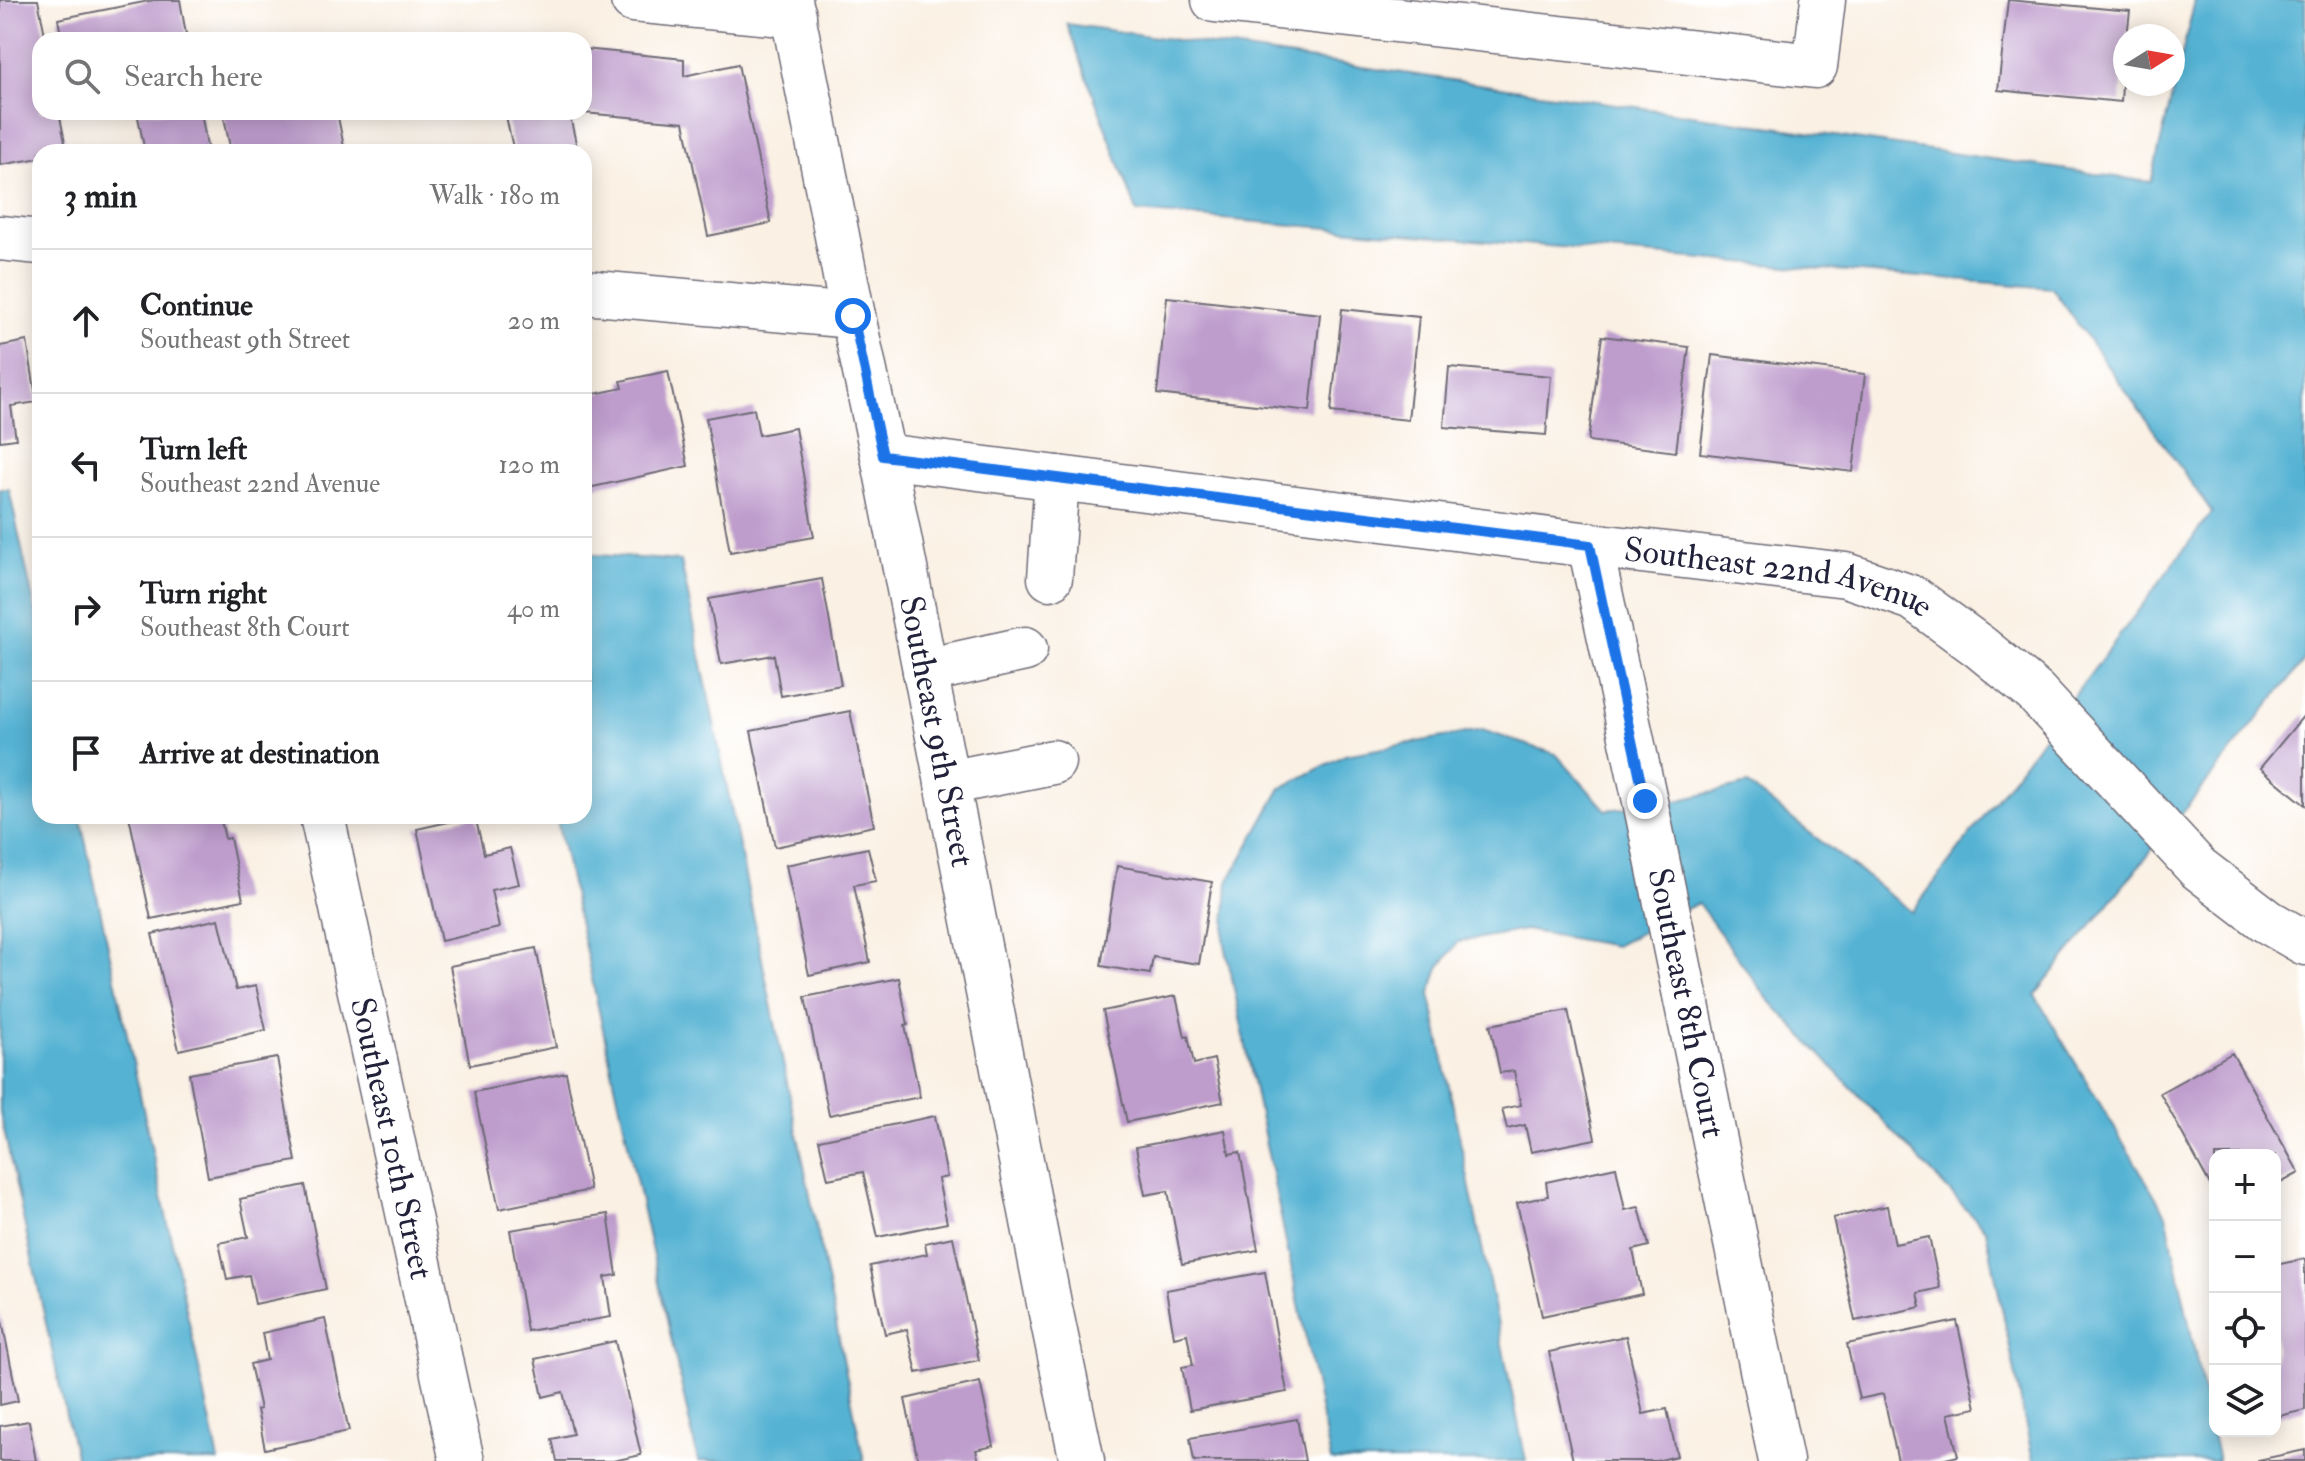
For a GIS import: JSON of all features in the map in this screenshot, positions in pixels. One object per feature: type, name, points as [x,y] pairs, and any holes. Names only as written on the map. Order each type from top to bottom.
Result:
[{"type":"street","points":[[633,0],[792,8]]},
{"type":"street","points":[[1214,0],[1272,3],[1815,66],[1823,0]]},
{"type":"street","name":"Southeast 9th Street","points":[[792,8],[1082,1461]]},
{"type":"street","points":[[0,238],[32,241]]},
{"type":"street","points":[[592,293],[853,316]]},
{"type":"street","name":"Southeast 22nd Avenue","points":[[883,456],[1846,575],[1913,598],[1980,647],[2035,692],[2198,868],[2267,921],[2305,943]]},
{"type":"street","points":[[1050,578],[1057,478]]},
{"type":"street","name":"Southeast 8th Court","points":[[1590,545],[1781,1461]]},
{"type":"street","points":[[925,671],[1025,649]]},
{"type":"street","points":[[947,783],[1053,762]]},
{"type":"street","name":"Southeast 10th Street","points":[[324,824],[462,1461]]},
{"type":"water","points":[[2195,0],[2305,0],[2305,660],[2035,995],[2166,1214],[2209,1418],[2209,1437],[2213,1437],[2218,1461],[2033,1461],[1986,1230],[1768,999],[1698,903],[1615,946],[1525,930],[1458,942],[1439,968],[1430,994],[1526,1461],[1331,1461],[1224,940],[1228,882],[1281,788],[1345,755],[1482,730],[1556,754],[1606,810],[1668,803],[1747,784],[1912,912],[2212,512],[2052,288],[1137,212],[1067,24],[2151,182],[2172,96],[2185,96],[2185,41]]},
{"type":"water","points":[[0,489],[9,489],[32,595],[32,824],[82,824],[219,1461],[76,1461],[0,1112]]},
{"type":"water","points":[[592,555],[681,561],[864,1461],[698,1461],[558,824],[592,824]]},
{"type":"building","points":[[0,0],[38,0],[44,32],[32,32],[32,120],[61,120],[65,144],[32,144],[32,159],[0,165]]},
{"type":"building","points":[[154,0],[180,0],[186,32],[60,32],[58,19]]},
{"type":"building","points":[[2008,0],[2130,11],[2128,24],[2113,24],[2113,96],[2121,96],[2121,102],[1998,90]]},
{"type":"building","points":[[592,50],[684,59],[684,76],[738,64],[771,223],[708,236],[684,122],[592,114]]},
{"type":"building","points":[[139,120],[202,120],[207,144],[143,144]]},
{"type":"building","points":[[225,120],[339,120],[343,144],[229,144]]},
{"type":"building","points":[[507,120],[571,120],[576,144],[512,144]]},
{"type":"building","points":[[1167,297],[1320,314],[1310,411],[1157,394]]},
{"type":"building","points":[[1342,309],[1419,317],[1408,420],[1331,412]]},
{"type":"building","points":[[1602,336],[1689,347],[1676,452],[1588,441]]},
{"type":"building","points":[[27,341],[32,372],[32,403],[11,406],[16,439],[0,441],[0,346]]},
{"type":"building","points":[[1712,355],[1865,374],[1853,472],[1700,453]]},
{"type":"building","points":[[1449,367],[1551,376],[1546,435],[1444,427]]},
{"type":"building","points":[[668,371],[688,466],[592,487],[592,394],[623,388],[621,381]]},
{"type":"building","points":[[754,409],[759,435],[795,428],[814,537],[730,552],[706,418]]},
{"type":"building","points":[[822,579],[841,685],[781,696],[774,655],[721,664],[709,599]]},
{"type":"building","points":[[850,711],[874,826],[775,847],[751,731]]},
{"type":"building","points":[[2305,714],[2305,805],[2260,768]]},
{"type":"building","points":[[131,824],[222,824],[225,839],[230,838],[243,900],[151,919]]},
{"type":"building","points":[[439,824],[477,824],[484,854],[510,848],[519,884],[491,890],[499,928],[441,941],[417,829]]},
{"type":"building","points":[[868,848],[876,881],[854,885],[870,962],[809,975],[786,865]]},
{"type":"building","points":[[1117,866],[1212,882],[1199,964],[1153,957],[1150,974],[1101,966]]},
{"type":"building","points":[[219,919],[236,990],[256,986],[266,1030],[179,1050],[152,934]]},
{"type":"building","points":[[536,948],[556,1047],[470,1065],[450,966]]},
{"type":"building","points":[[899,978],[908,1025],[905,1026],[920,1097],[829,1115],[805,997]]},
{"type":"building","points":[[1176,996],[1194,1064],[1214,1059],[1223,1102],[1127,1122],[1103,1011]]},
{"type":"building","points":[[1568,1010],[1595,1139],[1531,1152],[1525,1125],[1507,1129],[1502,1109],[1521,1105],[1514,1071],[1500,1073],[1490,1025]]},
{"type":"building","points":[[2232,1053],[2299,1173],[2281,1183],[2281,1149],[2209,1149],[2209,1183],[2160,1093]]},
{"type":"building","points":[[277,1058],[296,1161],[208,1177],[189,1074]]},
{"type":"building","points":[[566,1073],[590,1190],[499,1209],[474,1092]]},
{"type":"building","points":[[935,1116],[947,1177],[938,1179],[947,1223],[878,1237],[863,1172],[828,1179],[819,1140]]},
{"type":"building","points":[[1225,1130],[1229,1154],[1240,1152],[1258,1250],[1182,1264],[1168,1191],[1145,1195],[1136,1147]]},
{"type":"building","points":[[1616,1167],[1625,1210],[1639,1207],[1649,1246],[1633,1250],[1642,1294],[1542,1316],[1517,1203],[1548,1196],[1546,1182]]},
{"type":"building","points":[[305,1185],[326,1289],[255,1304],[249,1275],[227,1279],[219,1243],[248,1237],[240,1199]]},
{"type":"building","points":[[1887,1206],[1895,1244],[1929,1237],[1940,1288],[1918,1293],[1921,1307],[1855,1321],[1833,1218]]},
{"type":"building","points":[[608,1214],[617,1275],[605,1277],[611,1317],[527,1331],[510,1230]]},
{"type":"building","points":[[953,1237],[979,1360],[917,1373],[907,1329],[885,1334],[870,1266],[927,1254],[925,1243]]},
{"type":"building","points":[[2305,1259],[2305,1410],[2281,1416],[2281,1293],[2281,1264]]},
{"type":"building","points":[[1265,1272],[1287,1392],[1190,1410],[1182,1367],[1193,1365],[1187,1334],[1174,1337],[1166,1290]]},
{"type":"building","points":[[0,1311],[18,1401],[0,1405]]},
{"type":"building","points":[[325,1319],[349,1431],[265,1449],[250,1364],[267,1360],[262,1333]]},
{"type":"building","points":[[1957,1321],[1976,1408],[1948,1414],[1958,1456],[1937,1461],[1898,1461],[1883,1394],[1859,1399],[1847,1344]]},
{"type":"building","points":[[1626,1336],[1643,1414],[1667,1409],[1677,1456],[1656,1461],[1573,1461],[1549,1352]]},
{"type":"building","points":[[615,1341],[641,1455],[613,1461],[557,1461],[552,1439],[573,1434],[563,1392],[543,1397],[535,1359]]},
{"type":"building","points":[[980,1382],[994,1446],[976,1450],[979,1461],[918,1461],[905,1399]]},
{"type":"building","points":[[1297,1419],[1305,1461],[1194,1461],[1190,1438]]},
{"type":"building","points":[[29,1421],[36,1461],[0,1461],[0,1426]]},
{"type":"building","points":[[2305,1450],[2305,1461],[2258,1461],[2258,1460]]},
{"type":"route","points":[[853,316],[883,456],[1590,545],[1645,801]]}]
